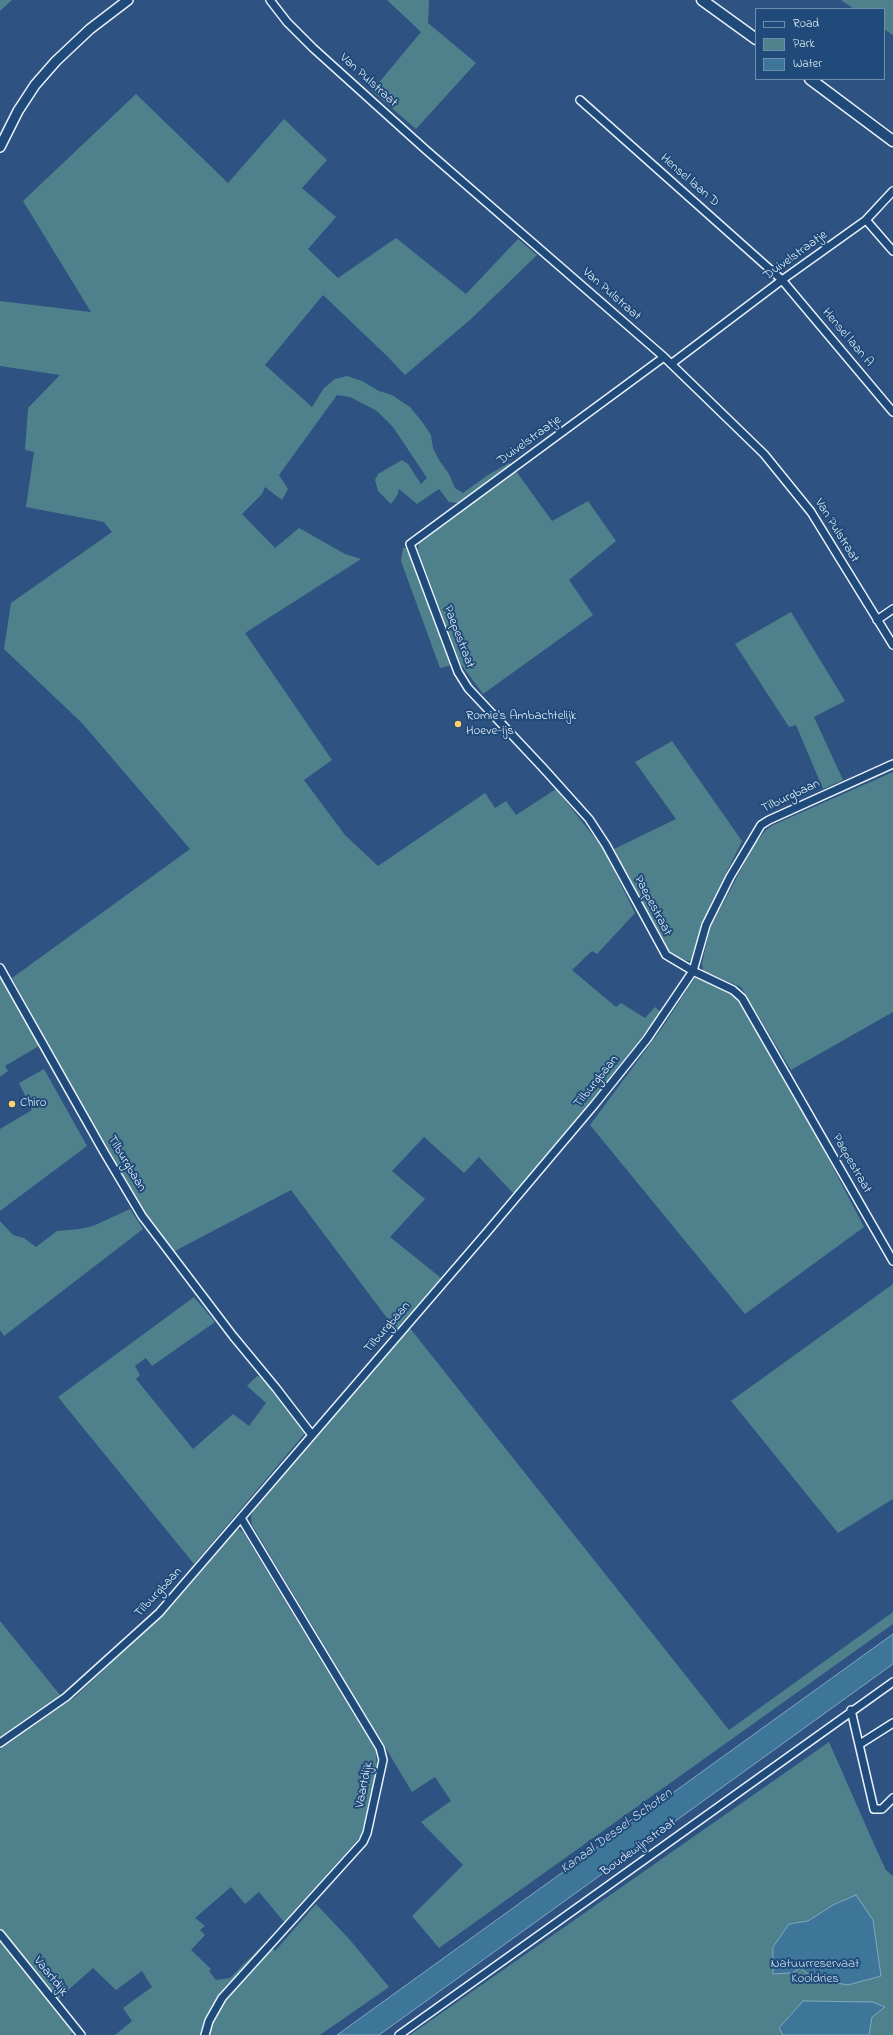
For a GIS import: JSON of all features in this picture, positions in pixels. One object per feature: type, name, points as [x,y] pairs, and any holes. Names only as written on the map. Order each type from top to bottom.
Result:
[{"type":"main road","points":[[702,0],[755,39]]},
{"type":"main road","points":[[811,80],[893,140]]},
{"type":"street","points":[[0,147],[27,98],[56,61],[90,29],[128,0]]},
{"type":"street","name":"Van Pulstraat","points":[[270,0],[287,22],[308,43],[426,150],[664,357],[764,454],[811,512],[893,645]]},
{"type":"street","name":"Hensel laan D","points":[[580,100],[782,280]]},
{"type":"street","name":"Duivelstraatje","points":[[671,364],[782,280],[866,220],[893,192]]},
{"type":"street","points":[[866,220],[893,251]]},
{"type":"street","name":"Hensel laan A","points":[[782,280],[893,412]]},
{"type":"street","name":"Duivelstraatje","points":[[410,544],[664,357]]},
{"type":"street","name":"Paepestraat","points":[[410,544],[458,672],[468,688],[589,819],[606,845],[660,948],[666,955],[693,971],[733,990],[742,998],[893,1261]]},
{"type":"street","points":[[877,620],[893,609]]},
{"type":"street","name":"Tilburgbaan","points":[[0,1743],[66,1697],[159,1613],[487,1232],[595,1104],[647,1039],[693,971],[706,925],[746,847],[761,825],[893,764]]},
{"type":"street","name":"Tilburgbaan","points":[[0,968],[142,1216],[233,1336],[312,1435]]},
{"type":"street","name":"Vaartdijk","points":[[205,2035],[209,2021],[222,1998],[363,1842],[368,1833],[383,1760],[380,1748],[241,1518]]},
{"type":"street","name":"Boudewijnstraat","points":[[399,2035],[851,1710],[893,1682]]},
{"type":"street","points":[[851,1710],[874,1810],[882,1808],[893,1798]]},
{"type":"street","points":[[860,1744],[893,1723]]},
{"type":"street","name":"Vaartdijk","points":[[0,1934],[81,2035]]},
{"type":"green space","points":[[0,0],[12,0],[0,11]]},
{"type":"green space","points":[[387,0],[429,0],[428,23],[476,63],[416,129],[372,91],[421,32]]},
{"type":"green space","points":[[841,0],[893,0],[893,35],[885,30],[885,8],[853,8]]},
{"type":"green space","points":[[136,94],[228,183],[284,119],[327,160],[302,188],[336,217],[308,249],[338,278],[396,238],[466,294],[518,239],[537,255],[471,319],[405,375],[323,295],[265,365],[312,407],[324,388],[335,379],[347,376],[362,381],[379,391],[392,395],[410,407],[423,423],[431,435],[433,448],[449,474],[455,488],[463,493],[488,475],[509,463],[511,465],[459,503],[449,502],[439,489],[417,504],[399,489],[397,496],[391,504],[378,491],[375,480],[378,474],[402,460],[408,464],[421,484],[427,478],[393,427],[377,411],[350,397],[337,395],[279,475],[288,489],[282,500],[265,487],[262,494],[242,514],[275,548],[299,528],[345,554],[361,559],[245,633],[332,760],[304,780],[345,835],[378,866],[485,793],[495,808],[506,801],[516,815],[556,789],[603,848],[635,913],[597,954],[592,951],[572,970],[616,1007],[621,1003],[645,1018],[655,1007],[661,1012],[607,1082],[514,1194],[479,1157],[464,1173],[424,1137],[392,1171],[425,1199],[390,1237],[441,1278],[396,1330],[291,1190],[173,1252],[151,1225],[115,1165],[12,978],[190,849],[82,723],[4,649],[11,603],[112,532],[104,522],[26,507],[34,452],[25,450],[28,408],[60,375],[0,366],[0,301],[91,312],[23,201]]},
{"type":"green space","points":[[516,471],[552,521],[588,501],[616,541],[569,580],[593,615],[483,694],[460,663],[418,550],[419,543]]},
{"type":"green space","points":[[403,548],[408,548],[451,665],[440,668],[401,561]]},
{"type":"green space","points":[[791,612],[845,701],[814,717],[843,780],[823,789],[796,725],[789,727],[735,644]]},
{"type":"green space","points":[[672,741],[742,841],[701,924],[695,953],[693,959],[689,961],[678,958],[667,949],[614,849],[676,819],[635,762]]},
{"type":"green space","points":[[893,772],[893,1012],[791,1070],[741,987],[703,971],[702,963],[710,928],[754,845],[766,830],[773,825]]},
{"type":"green space","points":[[0,972],[39,1046],[5,1066],[8,1071],[0,1077]]},
{"type":"green space","points":[[696,976],[730,992],[741,1005],[817,1137],[864,1227],[745,1314],[590,1125],[662,1028]]},
{"type":"green space","points":[[44,1069],[87,1146],[0,1211],[0,1129],[32,1110],[19,1083]]},
{"type":"green space","points":[[130,1209],[143,1229],[4,1336],[0,1330],[0,1221],[13,1235],[24,1238],[36,1247],[57,1231],[93,1226]]},
{"type":"green space","points":[[893,1284],[893,1499],[838,1533],[731,1401]]},
{"type":"green space","points":[[194,1297],[215,1322],[152,1366],[146,1358],[135,1366],[140,1375],[136,1379],[193,1449],[233,1414],[249,1426],[266,1403],[247,1386],[257,1376],[261,1377],[306,1432],[194,1564],[58,1397]]},
{"type":"green space","points":[[409,1327],[729,1730],[893,1612],[893,1624],[439,1948],[412,1916],[463,1865],[421,1822],[451,1801],[435,1777],[412,1792],[252,1525],[251,1516],[254,1509]]},
{"type":"green space","points":[[239,1529],[243,1532],[376,1751],[377,1770],[361,1836],[284,1922],[259,1892],[245,1904],[231,1887],[195,1918],[205,1926],[200,1930],[205,1935],[191,1950],[211,1969],[209,1971],[216,1980],[230,1978],[266,1942],[275,1951],[316,1904],[350,1940],[389,1987],[320,2035],[115,2035],[132,2021],[123,2008],[152,1987],[142,1971],[116,1990],[93,1968],[57,2000],[0,1929],[0,1749],[75,1697],[170,1608],[235,1531]]},
{"type":"green space","points":[[0,1621],[60,1695],[0,1737]]},
{"type":"green space","name":"Natuurreservaat Kooldries","points":[[829,1742],[886,1870],[893,1876],[893,2035],[410,2035]]},
{"type":"green space","points":[[0,1940],[73,2032],[70,2035],[0,2035]]},
{"type":"water","points":[[893,1634],[893,1664],[379,2035],[337,2035]]},
{"type":"water","points":[[856,1895],[873,1920],[881,1976],[848,1985],[815,1979],[800,1968],[792,1973],[773,1974],[773,1947],[789,1924],[808,1921],[833,1905]]},
{"type":"water","points":[[803,2001],[873,2002],[885,2007],[872,2017],[869,2035],[783,2035],[779,2028]]},
{"type":"place","name":"Romie's Ambachtelijk Hoeve-ijs","points":[[458,724]]},
{"type":"place","name":"Chiro","points":[[12,1104]]},
{"type":"water label","name":"Kanaal Dessel-Schoten","points":[[617,1832]]}]
